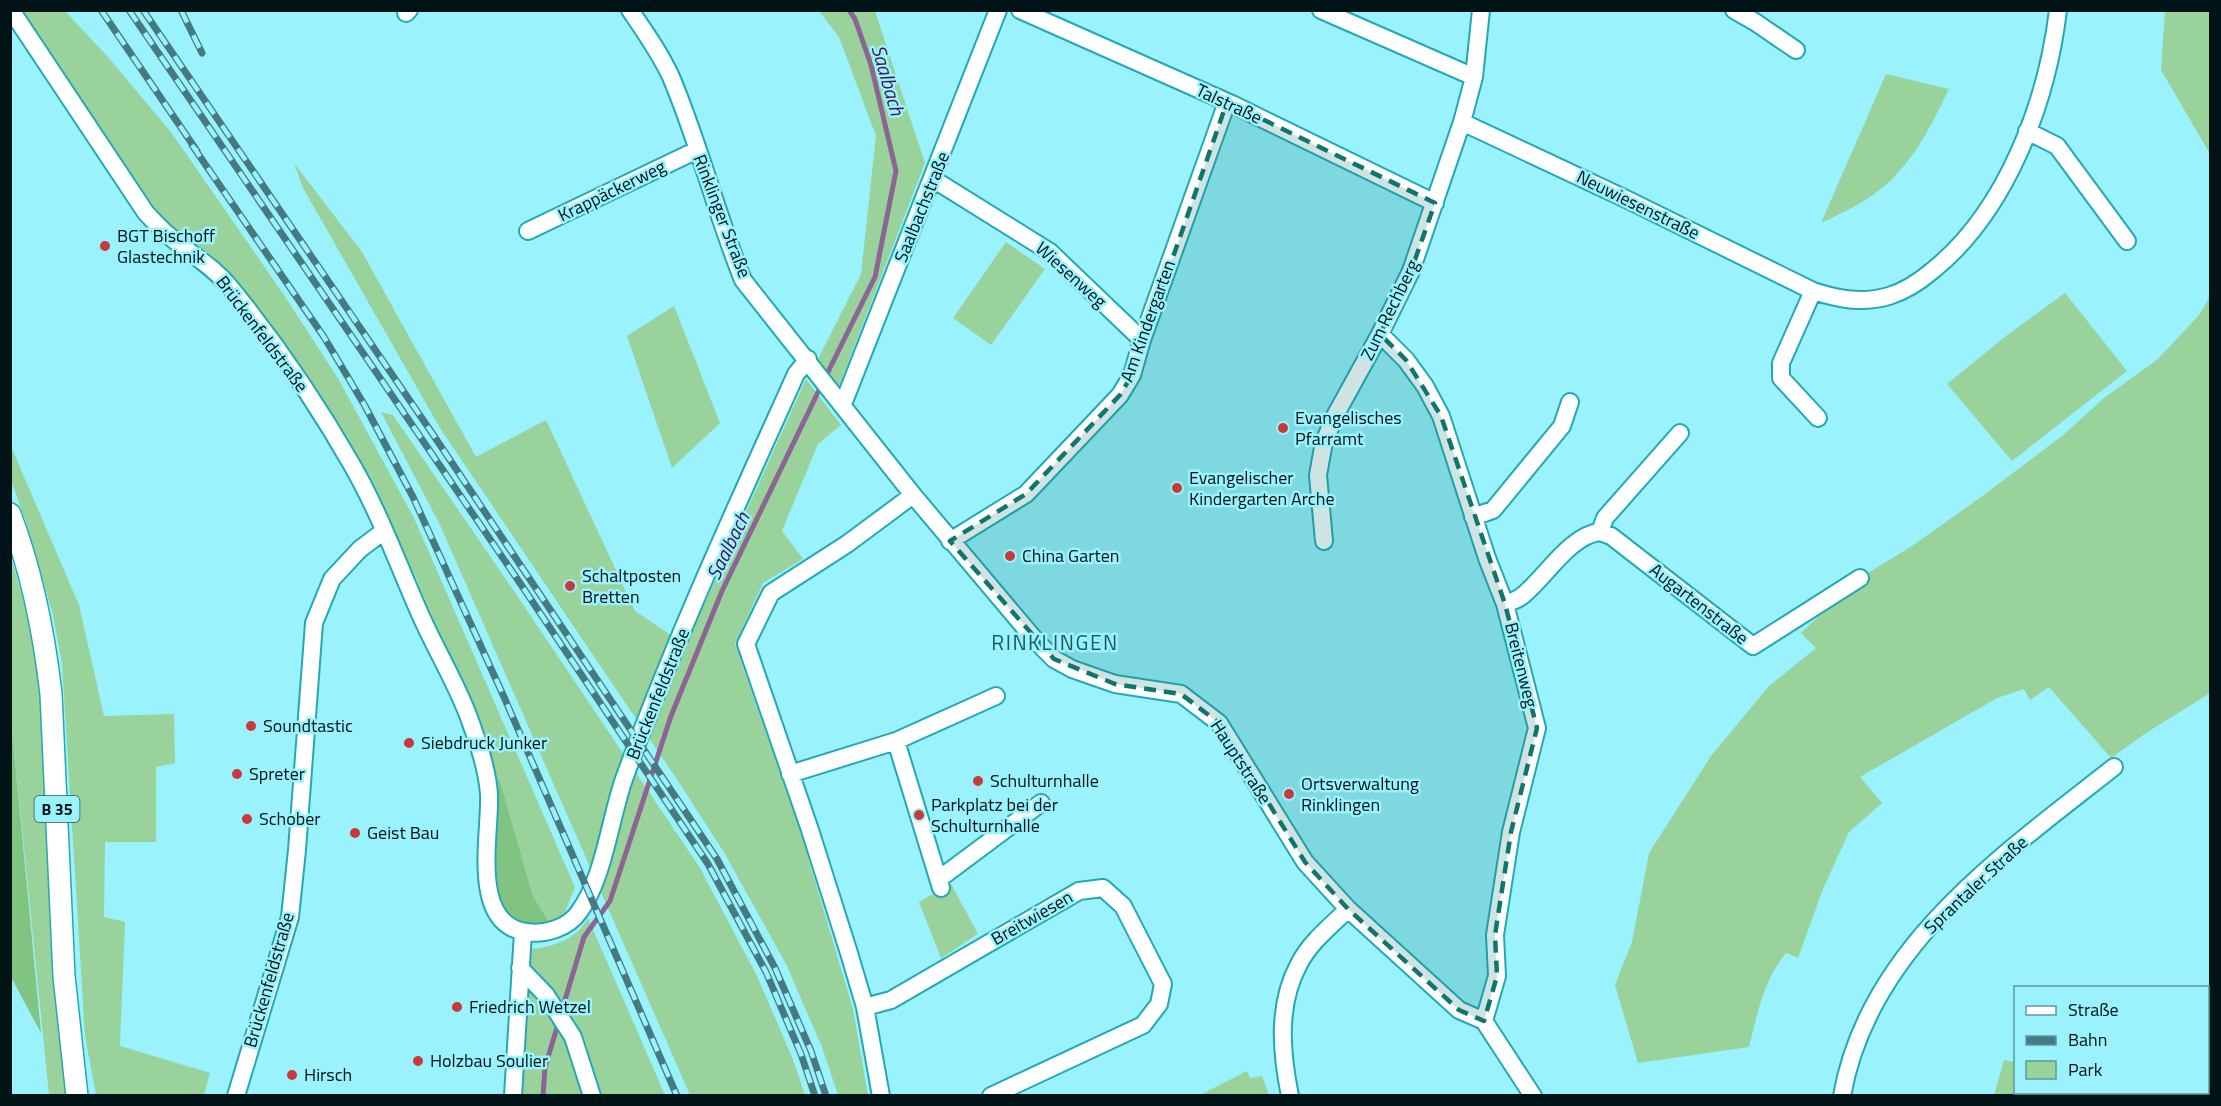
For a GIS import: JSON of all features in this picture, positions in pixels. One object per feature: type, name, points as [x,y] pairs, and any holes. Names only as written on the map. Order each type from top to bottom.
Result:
[{"type":"main road","name":"B 35","points":[[10,514],[32,586],[46,651],[50,683],[64,976],[77,1095]]},
{"type":"street","name":"Brückenfeldstraße","points":[[11,10],[146,213],[167,234],[207,264],[228,284],[286,364],[353,466],[467,712],[483,761],[489,794],[486,875],[488,890],[501,918],[509,927],[523,932],[551,931],[571,922],[578,915],[591,892],[624,781],[699,592],[796,374],[811,364]]},
{"type":"street","name":"Rinklinger Straße","points":[[630,10],[656,48],[671,77],[743,279],[841,401]]},
{"type":"street","name":"Saalbachstraße","points":[[841,401],[933,179],[999,10]]},
{"type":"street","name":"Talstraße","points":[[1020,10],[1227,102],[1435,203]]},
{"type":"street","points":[[1321,10],[1474,76]]},
{"type":"street","name":"Zum Rechberg","points":[[1324,542],[1318,475],[1324,442],[1336,414],[1380,334],[1411,271],[1462,122],[1474,76],[1481,10]]},
{"type":"street","points":[[1734,10],[1758,16],[1796,50]]},
{"type":"street","name":"Neuwiesenstraße","points":[[1462,122],[1813,291],[1839,299],[1868,300],[1902,291],[1919,281],[1961,244],[1991,204],[2027,131],[2051,58],[2058,10]]},
{"type":"street","name":"Am Kindergarten","points":[[950,541],[1026,494],[1120,395],[1132,375],[1142,340],[1227,102]]},
{"type":"street","points":[[2027,131],[2057,146],[2127,241]]},
{"type":"street","name":"Krappäckerweg","points":[[528,231],[697,150]]},
{"type":"street","name":"Wiesenweg","points":[[933,179],[1050,252],[1142,340]]},
{"type":"street","points":[[1813,291],[1780,363],[1781,378],[1818,418]]},
{"type":"street","name":"Breitenweg","points":[[1380,334],[1406,360],[1425,386],[1441,416],[1473,517],[1505,604],[1537,728],[1511,832],[1495,935],[1497,976],[1484,1021]]},
{"type":"street","name":"Hauptstraße","points":[[841,401],[950,541],[1016,619],[1054,659],[1072,669],[1115,684],[1181,694],[1200,706],[1219,723],[1305,862],[1348,909],[1459,1010],[1484,1021]]},
{"type":"street","points":[[1473,517],[1493,510],[1563,426],[1570,402]]},
{"type":"street","points":[[1505,604],[1521,597],[1579,540],[1591,533],[1600,532],[1605,518],[1680,433]]},
{"type":"street","points":[[881,1095],[865,1007],[810,830],[746,644],[771,593],[847,544],[913,495]]},
{"type":"street","name":"Brückenfeldstraße","points":[[236,1095],[290,917],[314,623],[332,579],[360,549],[384,531]]},
{"type":"street","name":"Augartenstraße","points":[[1600,532],[1611,536],[1668,578],[1754,646],[1860,578]]},
{"type":"street","points":[[790,774],[896,741],[996,696]]},
{"type":"street","points":[[896,741],[940,884],[1041,802]]},
{"type":"street","name":"Sprantaler Straße","points":[[1842,1095],[1847,1066],[1879,994],[1918,939],[1993,866],[2114,767]]},
{"type":"street","name":"Breitwiesen","points":[[865,1007],[891,1000],[1079,891],[1102,888],[1123,906],[1163,984],[1159,1004],[1143,1025],[991,1095]]},
{"type":"street","points":[[1290,1095],[1282,1041],[1284,1010],[1290,983],[1299,962],[1313,944],[1348,909]]},
{"type":"street","points":[[513,1095],[523,932]]},
{"type":"street","points":[[520,968],[546,996],[573,1037],[592,1095]]},
{"type":"street","points":[[1484,1021],[1533,1095]]},
{"type":"highlighted area","points":[[1227,102],[1435,203],[1411,271],[1380,334],[1406,360],[1441,416],[1505,604],[1537,728],[1511,832],[1495,935],[1497,976],[1484,1021],[1459,1010],[1348,909],[1305,862],[1219,723],[1181,694],[1115,684],[1054,659],[950,541],[1026,494],[1120,395],[1132,375]]},
{"type":"green space","points":[[22,11],[65,11],[107,56],[171,132],[284,295],[339,380],[414,518],[575,887],[565,912],[551,925],[533,896],[501,784],[486,760],[417,580],[359,461],[293,359],[234,277],[212,256],[174,227],[154,207]]},
{"type":"green space","points":[[819,11],[875,11],[925,163],[839,386],[817,361],[861,274],[876,136],[839,37]]},
{"type":"green space","points":[[2165,11],[2210,11],[2210,154],[2161,70]]},
{"type":"green space","points":[[1886,74],[1949,89],[1919,146],[1895,176],[1870,197],[1821,223]]},
{"type":"green space","points":[[294,163],[362,252],[476,457],[546,420],[635,611],[686,645],[806,379],[841,425],[818,444],[782,531],[803,559],[763,583],[735,644],[801,834],[853,1009],[868,1095],[838,1095],[822,1047],[786,964],[725,854],[440,428],[303,188]]},
{"type":"green space","points":[[1006,242],[1045,269],[991,345],[953,318]]},
{"type":"green space","points":[[2065,293],[2127,371],[2012,461],[1947,384],[2006,336]]},
{"type":"green space","points":[[2210,296],[2210,693],[2111,758],[2049,687],[2030,700],[2024,689],[1997,698],[1860,777],[1882,803],[1849,832],[1823,889],[1798,958],[1786,953],[1772,975],[1762,997],[1749,1047],[1638,1063],[1615,985],[1632,942],[1649,853],[1711,756],[1769,686],[1816,648],[1801,633],[1860,578],[1912,546],[1981,497],[2062,436],[2104,398],[2158,359],[2200,314]]},
{"type":"green space","points":[[674,306],[720,423],[672,468],[627,336]]},
{"type":"green space","points":[[381,412],[393,415],[700,868],[757,976],[792,1057],[805,1095],[690,1095],[440,525]]},
{"type":"green space","points":[[10,444],[79,605],[104,716],[174,714],[175,763],[156,767],[156,842],[105,842],[104,917],[125,922],[120,1046],[210,1073],[204,1095],[96,1095],[85,1036],[62,664],[53,615],[26,522],[11,480]]},
{"type":"green space","points":[[10,553],[37,651],[58,1029],[67,1095],[49,1095],[11,720]]},
{"type":"green space","points":[[11,720],[41,1033],[11,977]]},
{"type":"green space","points":[[488,761],[501,784],[533,896],[551,925],[515,923],[494,893]]},
{"type":"green space","points":[[951,884],[978,934],[941,958],[919,902]]},
{"type":"green space","points":[[588,918],[665,1095],[519,1096],[531,949],[564,941],[578,931]]},
{"type":"green space","points":[[2004,1060],[2014,1062],[2014,1094],[2151,1095],[1994,1095]]},
{"type":"green space","points":[[1247,1071],[1250,1078],[1262,1076],[1269,1095],[1200,1095]]},
{"type":"waterway","name":"Saalbach","points":[[825,378],[875,277],[896,171],[871,65],[855,19],[849,10]]},
{"type":"waterway","name":"Saalbach","points":[[561,1013],[584,937],[610,901],[671,716],[722,591],[821,386]]},
{"type":"waterway","name":"Saalbach","points":[[543,1096],[545,1067],[559,1021]]},
{"type":"railway","points":[[101,10],[197,151]]},
{"type":"railway","points":[[129,10],[522,586],[708,864],[766,972],[801,1054],[815,1096]]},
{"type":"railway","points":[[143,10],[432,433],[717,859],[775,968],[811,1051],[826,1096]]},
{"type":"railway","points":[[181,10],[202,53]]},
{"type":"railway","points":[[192,145],[324,337],[365,406],[413,497],[504,697],[677,1096]]},
{"type":"place","name":"BGT Bischoff Glastechnik","points":[[105,246]]},
{"type":"place","name":"Evangelisches Pfarramt","points":[[1283,428]]},
{"type":"place","name":"Evangelischer Kindergarten Arche","points":[[1177,488]]},
{"type":"place","name":"China Garten","points":[[1010,556]]},
{"type":"place","name":"Schaltposten Bretten","points":[[570,586]]},
{"type":"place","name":"Soundtastic","points":[[251,726]]},
{"type":"place","name":"Siebdruck Junker","points":[[409,743]]},
{"type":"place","name":"Spreter","points":[[237,774]]},
{"type":"place","name":"Schulturnhalle","points":[[978,781]]},
{"type":"place","name":"Ortsverwaltung Rinklingen","points":[[1289,794]]},
{"type":"place","name":"Parkplatz bei der Schulturnhalle","points":[[919,815]]},
{"type":"place","name":"Schober","points":[[247,819]]},
{"type":"place","name":"Geist Bau","points":[[355,833]]},
{"type":"place","name":"Friedrich Wetzel","points":[[457,1007]]},
{"type":"place","name":"Holzbau Soulier","points":[[418,1061]]},
{"type":"place","name":"Hirsch","points":[[292,1075]]},
{"type":"district","name":"RINKLINGEN","points":[[1055,643]]}]
